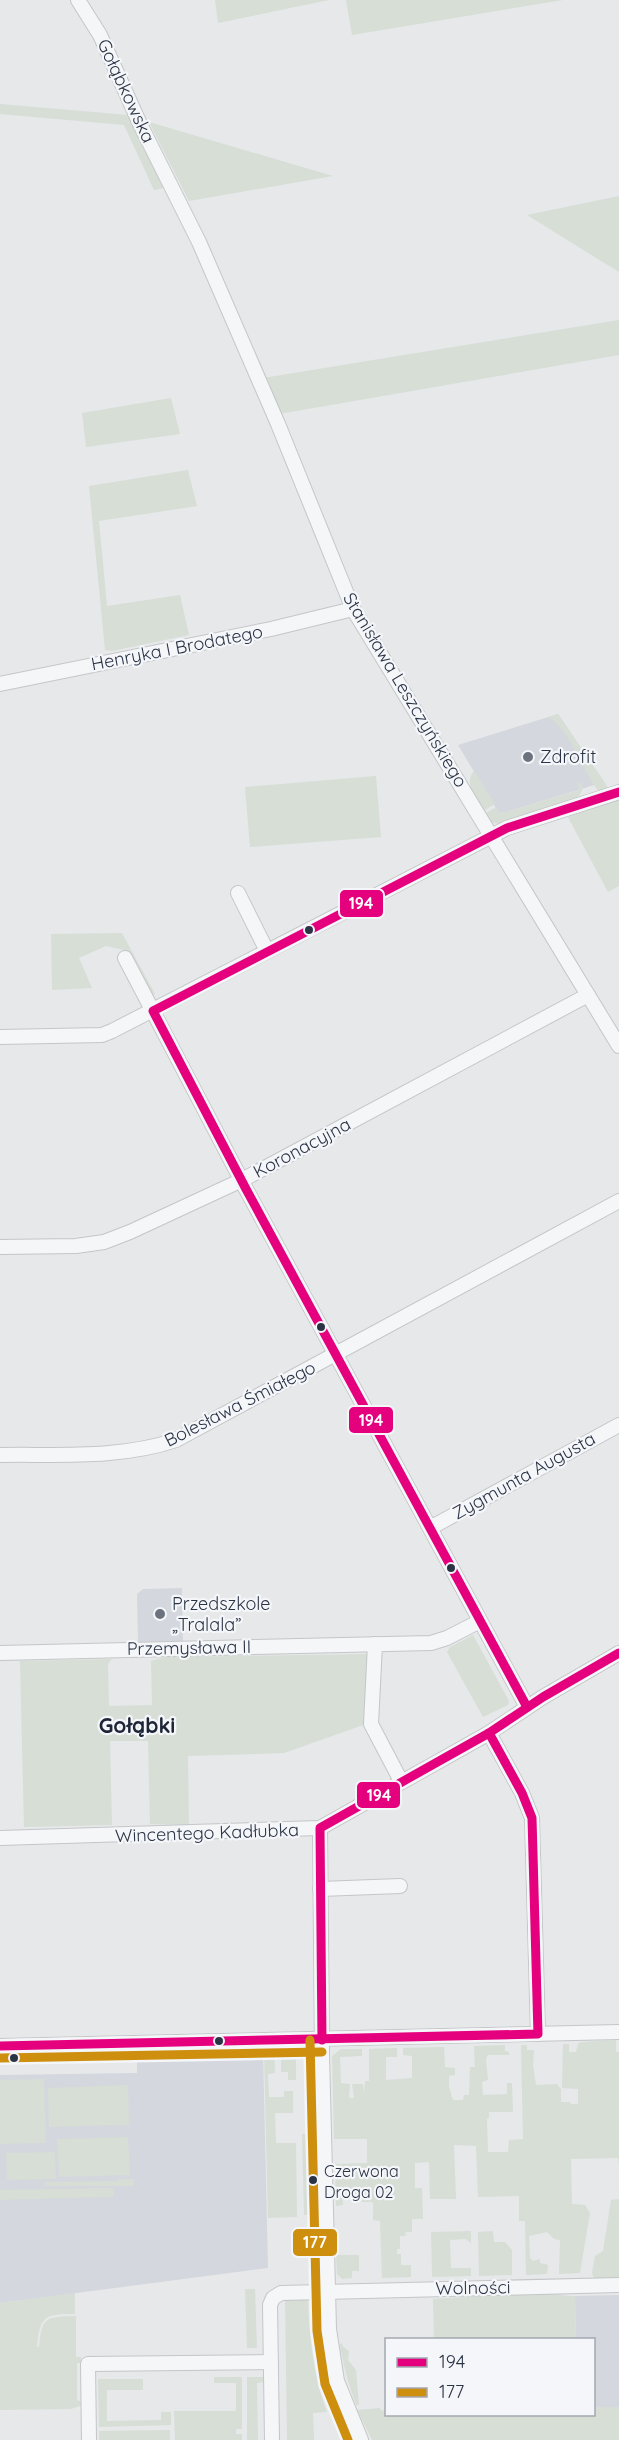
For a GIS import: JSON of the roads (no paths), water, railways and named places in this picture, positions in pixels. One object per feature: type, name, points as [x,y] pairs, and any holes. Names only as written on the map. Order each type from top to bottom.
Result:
[{"type":"street","name":"Gołąbkowska","points":[[78,0],[100,35],[170,184]]},
{"type":"street","name":"Stanisława Leszczyńskiego","points":[[170,184],[200,242],[270,405],[353,609],[619,1046]]},
{"type":"street","name":"Henryka I Brodatego","points":[[0,684],[271,629],[353,609]]},
{"type":"street","points":[[0,1037],[102,1035],[518,824],[619,792]]},
{"type":"street","points":[[238,893],[267,951]]},
{"type":"street","points":[[125,958],[335,1354],[527,1707]]},
{"type":"street","name":"Koronacyjna","points":[[0,1247],[76,1246],[104,1242],[130,1232],[242,1180],[588,994]]},
{"type":"street","name":"Bolesława Śmiałego","points":[[0,1455],[126,1452],[150,1449],[176,1440],[619,1201]]},
{"type":"street","name":"Zygmunta Augusta","points":[[430,1528],[619,1425]]},
{"type":"street","name":"Przemysława II","points":[[0,1653],[437,1642],[480,1621]]},
{"type":"street","points":[[375,1644],[371,1724],[402,1781]]},
{"type":"street","name":"Wincentego Kadłubka","points":[[0,1838],[320,1828],[489,1733],[527,1707],[619,1653]]},
{"type":"street","points":[[489,1733],[522,1793],[532,1818],[537,2034]]},
{"type":"street","points":[[320,1828],[322,2040],[329,2329],[335,2371],[343,2400],[361,2440]]},
{"type":"street","points":[[320,1888],[400,1886]]},
{"type":"street","points":[[0,2046],[619,2032]]},
{"type":"street","name":"Wolności","points":[[271,2362],[270,2305],[273,2298],[281,2293],[327,2290],[619,2285]]},
{"type":"street","points":[[89,2440],[88,2364],[271,2362],[272,2440]]},
{"type":"waterway","points":[[314,2065],[315,2119]]},
{"type":"waterway","points":[[315,2134],[316,2149]]},
{"type":"waterway","points":[[318,2231],[318,2264]]},
{"type":"place","name":"Zdrofit","points":[[528,757]]},
{"type":"place","name":"Przedszkole „Tralala”","points":[[160,1614]]},
{"type":"place","name":"Czerwona Droga 02","points":[[313,2180]]},
{"type":"district","name":"Gołąbki","points":[[137,1726]]}]
